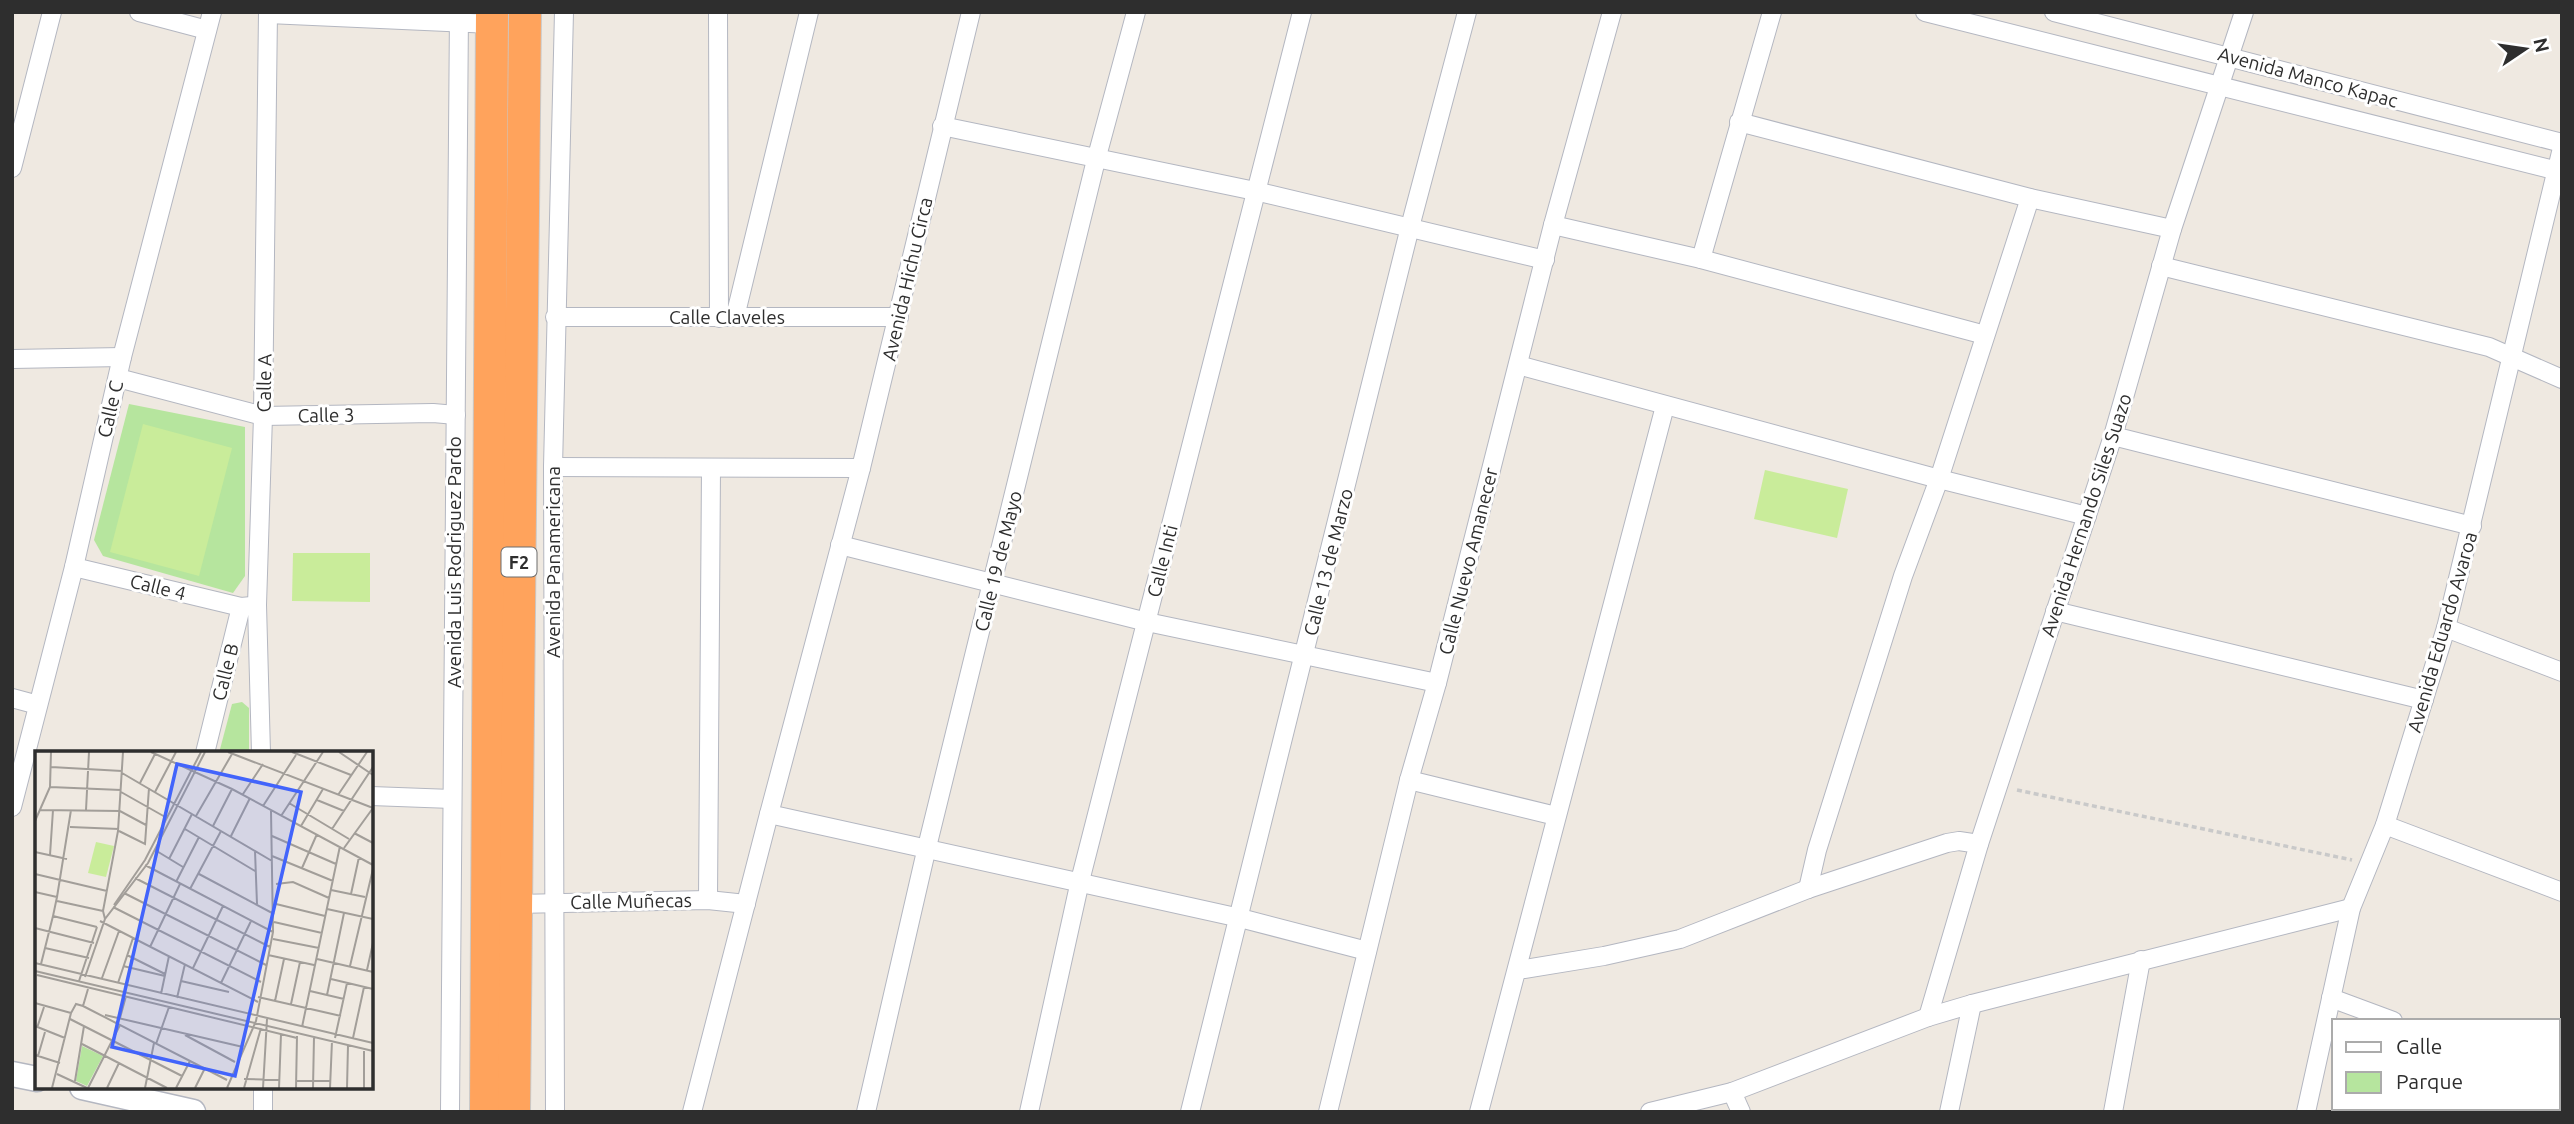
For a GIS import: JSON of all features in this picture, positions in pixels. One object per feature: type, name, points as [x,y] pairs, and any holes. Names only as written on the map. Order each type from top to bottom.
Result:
[{"type":"highway","name":"Avenida Panamericana","points":[[514,1112],[525,12]]},
{"type":"highway","name":"F2","points":[[486,1112],[492,18]]},
{"type":"street","points":[[12,168],[52,12]]},
{"type":"street","points":[[139,12],[209,21]]},
{"type":"street","name":"Avenida Panamericana","points":[[555,1112],[553,467],[564,12]]},
{"type":"street","points":[[718,12],[727,318]]},
{"type":"street","points":[[727,318],[809,12]]},
{"type":"street","name":"Avenida Hichu Circa","points":[[692,1112],[862,468],[971,12]]},
{"type":"street","name":"Calle 19 de Mayo","points":[[866,1112],[927,847],[1096,160],[1136,12]]},
{"type":"street","name":"Calle Inti","points":[[1029,1112],[1080,881],[1302,12]]},
{"type":"street","name":"Calle 13 de Marzo","points":[[1191,1112],[1410,227],[1467,12]]},
{"type":"street","name":"Calle Nuevo Amanecer","points":[[1328,1112],[1409,780],[1437,683],[1553,225],[1612,12]]},
{"type":"street","points":[[1701,259],[1772,12]]},
{"type":"street","points":[[1924,12],[2559,172]]},
{"type":"street","name":"Avenida Manco Kapac","points":[[2054,12],[2088,16],[2562,145]]},
{"type":"street","name":"Avenida Hernando Siles Suazo","points":[[1928,1017],[1979,844],[2113,436],[2172,229],[2244,12]]},
{"type":"street","points":[[268,13],[492,18]]},
{"type":"street","name":"Calle A","points":[[261,751],[249,606],[264,416],[268,13]]},
{"type":"street","name":"Avenida Luis Rodriguez Pardo","points":[[450,1112],[459,17]]},
{"type":"street","name":"Calle C","points":[[12,807],[74,567],[122,357],[209,21]]},
{"type":"street","points":[[1739,122],[2029,198],[2172,229]]},
{"type":"street","points":[[942,126],[1255,191],[1545,260]]},
{"type":"street","name":"Avenida Eduardo Avaroa","points":[[2306,1112],[2351,908],[2385,825],[2446,628],[2511,355],[2559,172],[2562,145]]},
{"type":"street","points":[[1808,889],[1817,850],[1903,576],[1939,479],[2029,198]]},
{"type":"street","points":[[1553,225],[1701,259],[1985,335]]},
{"type":"street","points":[[2161,266],[2476,344],[2511,355],[2540,371],[2562,379]]},
{"type":"street","name":"Calle Claveles","points":[[555,317],[899,317]]},
{"type":"street","points":[[12,359],[122,357]]},
{"type":"street","points":[[1518,365],[1939,479],[2087,516]]},
{"type":"street","name":"Calle 3","points":[[118,379],[264,416],[433,413],[456,415]]},
{"type":"street","points":[[1479,1112],[1665,406]]},
{"type":"street","points":[[2113,436],[2472,526]]},
{"type":"street","points":[[553,467],[862,468]]},
{"type":"street","points":[[708,900],[711,468]]},
{"type":"street","points":[[840,545],[1147,622],[1437,683]]},
{"type":"street","name":"Calle 4","points":[[74,567],[249,606]]},
{"type":"street","name":"Calle B","points":[[206,751],[249,606]]},
{"type":"street","points":[[2056,611],[2424,700]]},
{"type":"street","points":[[2446,628],[2562,672]]},
{"type":"street","points":[[12,698],[38,705]]},
{"type":"street","points":[[1409,780],[1556,816]]},
{"type":"street","points":[[373,796],[452,799]]},
{"type":"street","points":[[769,814],[1080,881],[1367,951]]},
{"type":"street","points":[[2385,825],[2562,892]]},
{"type":"street","points":[[1518,971],[1680,939],[1808,889],[1947,843],[1959,841],[1979,844]]},
{"type":"street","name":"Calle Muñecas","points":[[516,904],[708,900],[746,904]]},
{"type":"street","points":[[1650,1112],[1732,1092],[1928,1017],[1972,1004],[2351,908]]},
{"type":"street","points":[[2113,1112],[2141,960]]},
{"type":"street","points":[[2331,998],[2388,1019]]},
{"type":"street","points":[[1949,1112],[1972,1004]]},
{"type":"street","points":[[12,1074],[35,1079]]},
{"type":"street","points":[[102,1089],[121,1091],[192,1112]]},
{"type":"street","points":[[263,1089],[263,1112]]},
{"type":"street","points":[[1732,1092],[1741,1112]]},
{"type":"path","points":[[1998,786],[2371,864]]},
{"type":"green space","points":[[129,404],[245,427],[245,576],[233,593],[103,556],[94,540]]},
{"type":"green space","points":[[143,424],[232,448],[199,576],[110,552]]},
{"type":"green space","points":[[1765,470],[1848,489],[1837,538],[1754,519]]},
{"type":"green space","points":[[293,553],[370,553],[370,602],[292,601]]},
{"type":"green space","points":[[242,702],[249,708],[249,751],[220,751],[232,704]]}]
